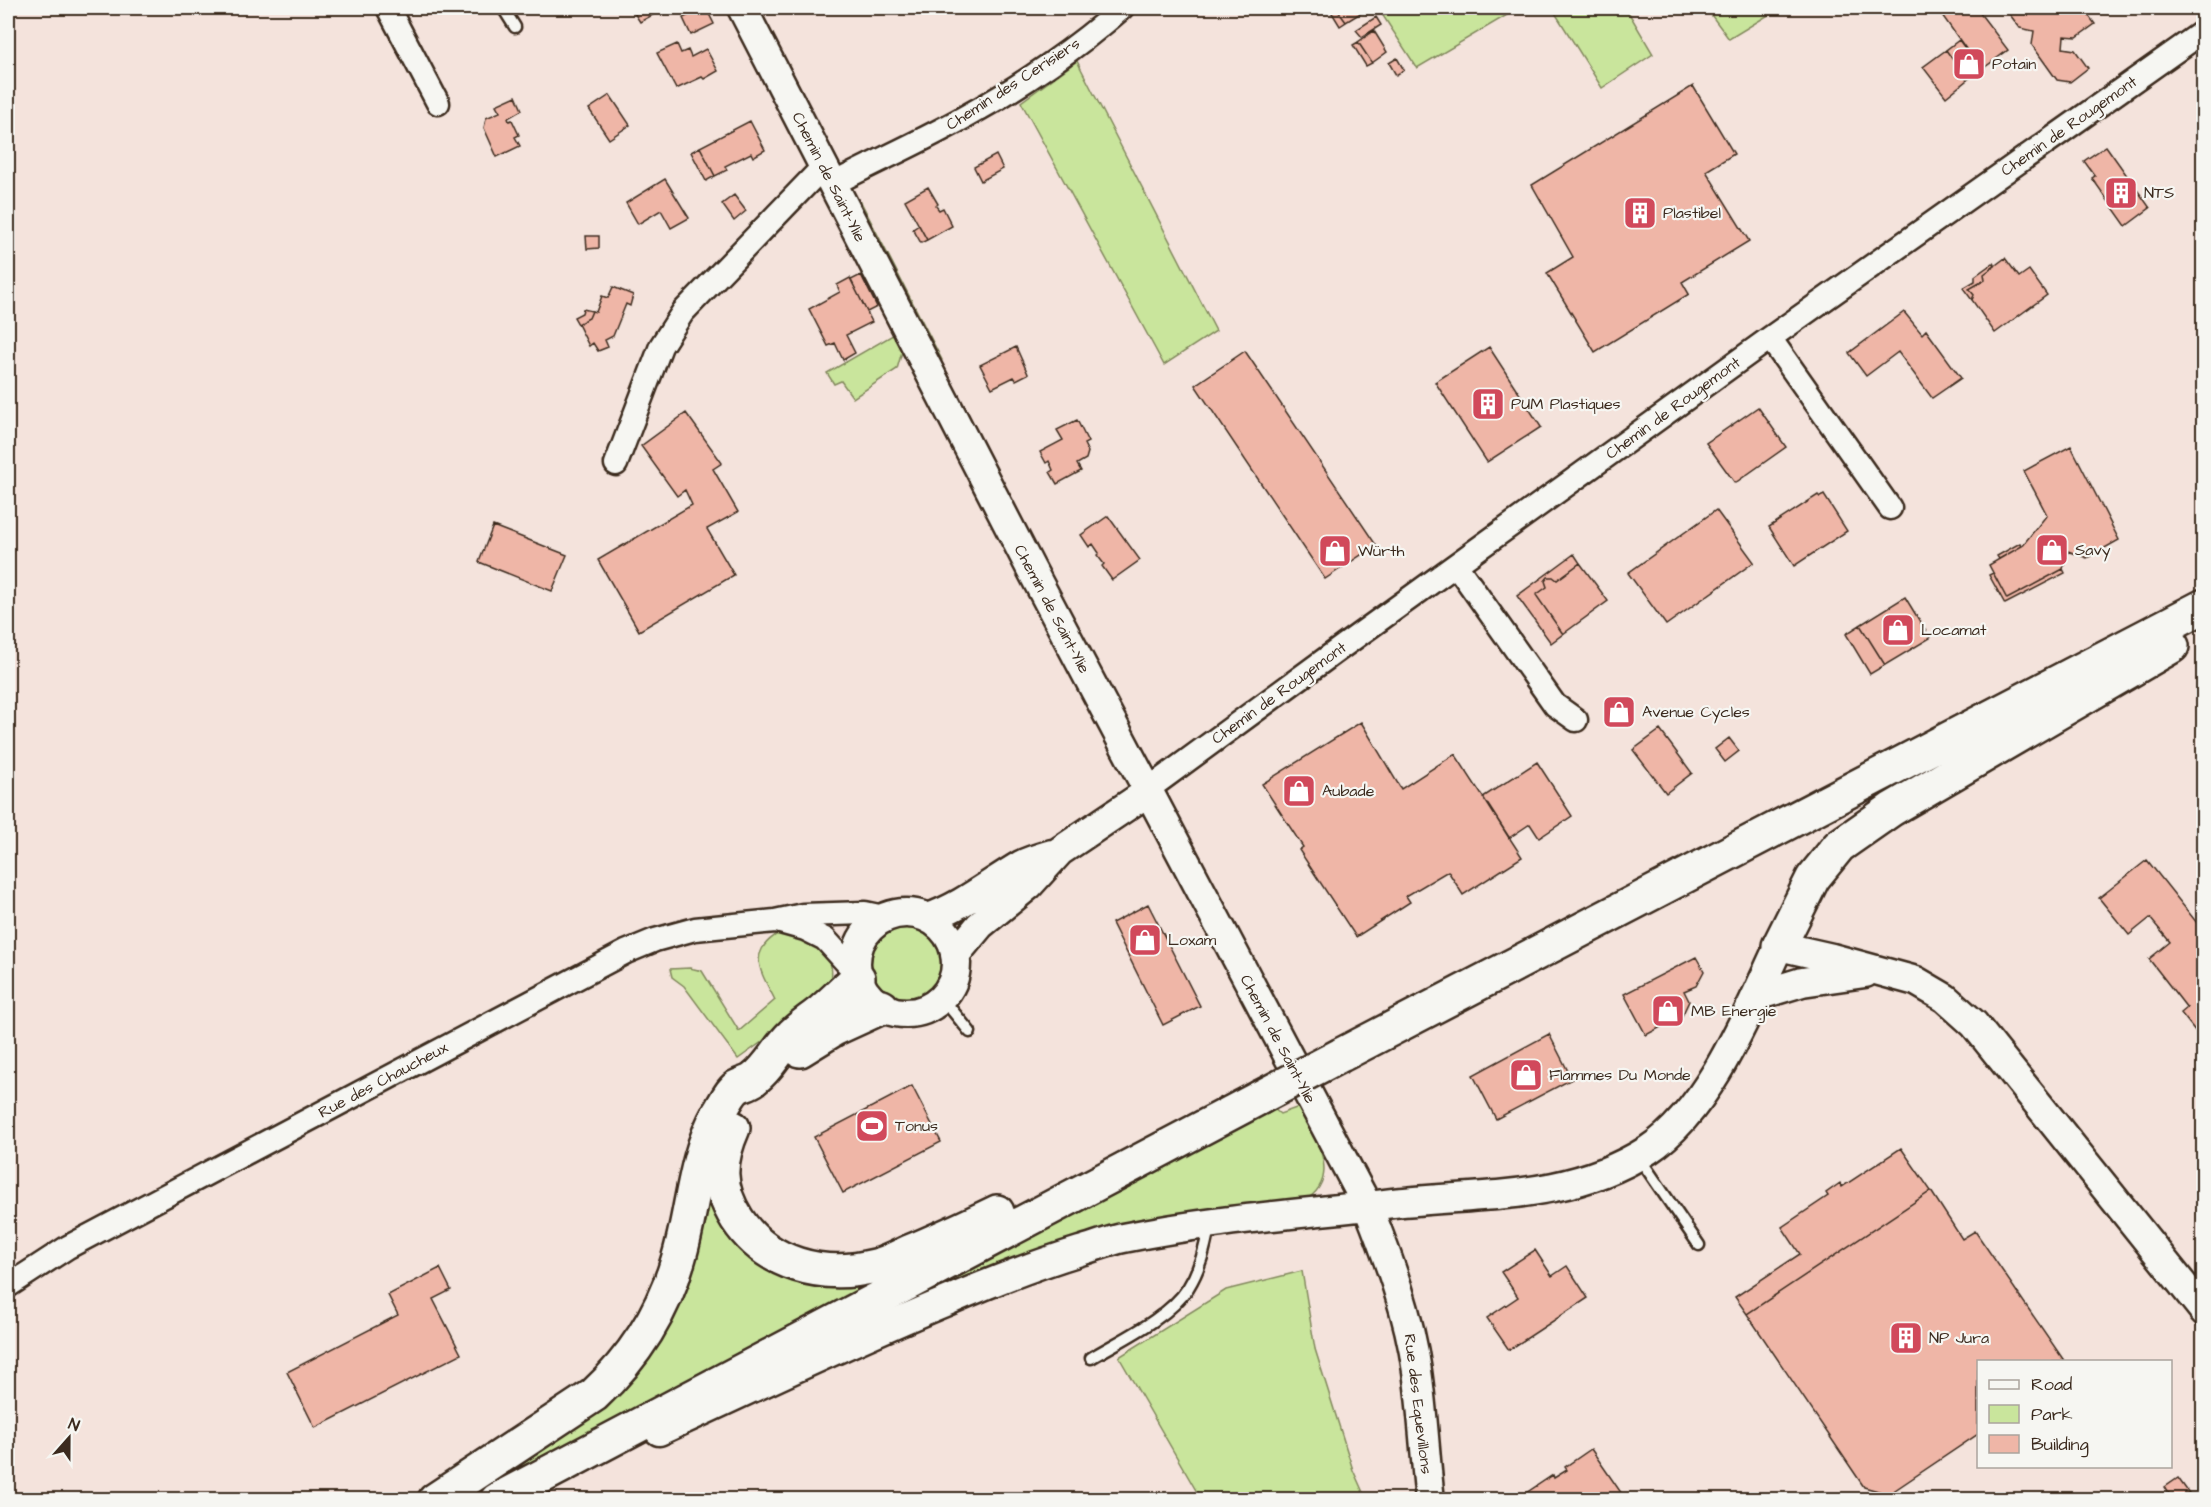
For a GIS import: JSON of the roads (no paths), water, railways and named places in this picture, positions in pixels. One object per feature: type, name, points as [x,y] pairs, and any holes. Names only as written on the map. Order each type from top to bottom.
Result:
[{"type":"main road","points":[[497,1500],[1258,1098],[2204,606]]},
{"type":"main road","points":[[1779,946],[1814,878],[1839,846],[1892,809],[2204,628]]},
{"type":"main road","points":[[857,976],[835,1000],[791,1036],[763,1070],[724,1150],[721,1183],[725,1199],[742,1227],[760,1246],[785,1262],[823,1270],[849,1270],[876,1266],[981,1220],[1196,1118],[1220,1118]]},
{"type":"main road","points":[[435,1500],[594,1395],[615,1376],[635,1350],[661,1306],[679,1257],[696,1175],[712,1127],[735,1088],[834,1029],[882,1007]]},
{"type":"street","points":[[388,8],[438,103]]},
{"type":"street","name":"Chemin de Saint-Ylie","points":[[742,8],[1024,557],[1368,1207]]},
{"type":"street","name":"Chemin des Cerisiers","points":[[616,464],[665,338],[683,312],[828,175],[974,112],[1056,59],[1102,26],[1122,8]]},
{"type":"street","name":"Chemin de Rougemont","points":[[1147,790],[1770,338],[2204,32]]},
{"type":"street","points":[[1770,338],[1890,508]]},
{"type":"street","points":[[1456,565],[1555,705],[1576,720]]},
{"type":"street","points":[[955,956],[980,925],[1029,885],[1060,851],[1139,798],[1147,790]]},
{"type":"street","points":[[928,918],[966,901],[1024,864],[1060,851]]},
{"type":"street","name":"Rue des Chaucheux","points":[[8,1286],[68,1247],[627,952],[655,940],[695,929],[775,921],[803,915],[865,913],[884,917]]},
{"type":"street","points":[[899,913],[914,913],[928,918],[943,930],[953,946],[955,974],[947,991],[930,1007],[916,1012],[895,1012],[882,1007],[867,995],[857,976],[855,962],[861,940],[867,931],[884,917],[899,913]]},
{"type":"street","name":"Rue des Chaucheux","points":[[775,921],[817,934],[825,939],[857,976]]},
{"type":"street","points":[[510,1500],[893,1323],[1022,1269],[1120,1239],[1210,1223],[1561,1187],[1607,1172],[1638,1156],[1667,1134],[1699,1097],[1715,1074],[1779,946],[1916,981],[1945,998],[1974,1024],[2204,1311]]},
{"type":"street","points":[[1756,996],[1802,982],[1879,972]]},
{"type":"street","name":"Rue des Equevillons","points":[[1368,1207],[1389,1261],[1410,1335],[1417,1370],[1430,1500]]},
{"type":"lane","points":[[503,8],[515,27]]},
{"type":"lane","points":[[942,998],[970,1032]]},
{"type":"lane","points":[[1638,1156],[1699,1245]]},
{"type":"lane","points":[[1091,1358],[1167,1312],[1188,1289],[1202,1260],[1210,1223]]},
{"type":"place","name":"Potain","points":[[1969,64]]},
{"type":"place","name":"NTS","points":[[2121,193]]},
{"type":"place","name":"Plastibel","points":[[1640,213]]},
{"type":"place","name":"PUM Plastiques","points":[[1488,404]]},
{"type":"place","name":"Savy","points":[[2052,550]]},
{"type":"place","name":"Würth","points":[[1335,551]]},
{"type":"place","name":"Locamat","points":[[1898,630]]},
{"type":"place","name":"Avenue Cycles","points":[[1619,712]]},
{"type":"place","name":"Aubade","points":[[1299,791]]},
{"type":"place","name":"Loxam","points":[[1145,940]]},
{"type":"place","name":"MB Energie","points":[[1668,1011]]},
{"type":"place","name":"Flammes Du Monde","points":[[1526,1075]]},
{"type":"place","name":"Tonus","points":[[872,1126]]},
{"type":"place","name":"NP Jura","points":[[1906,1338]]}]
